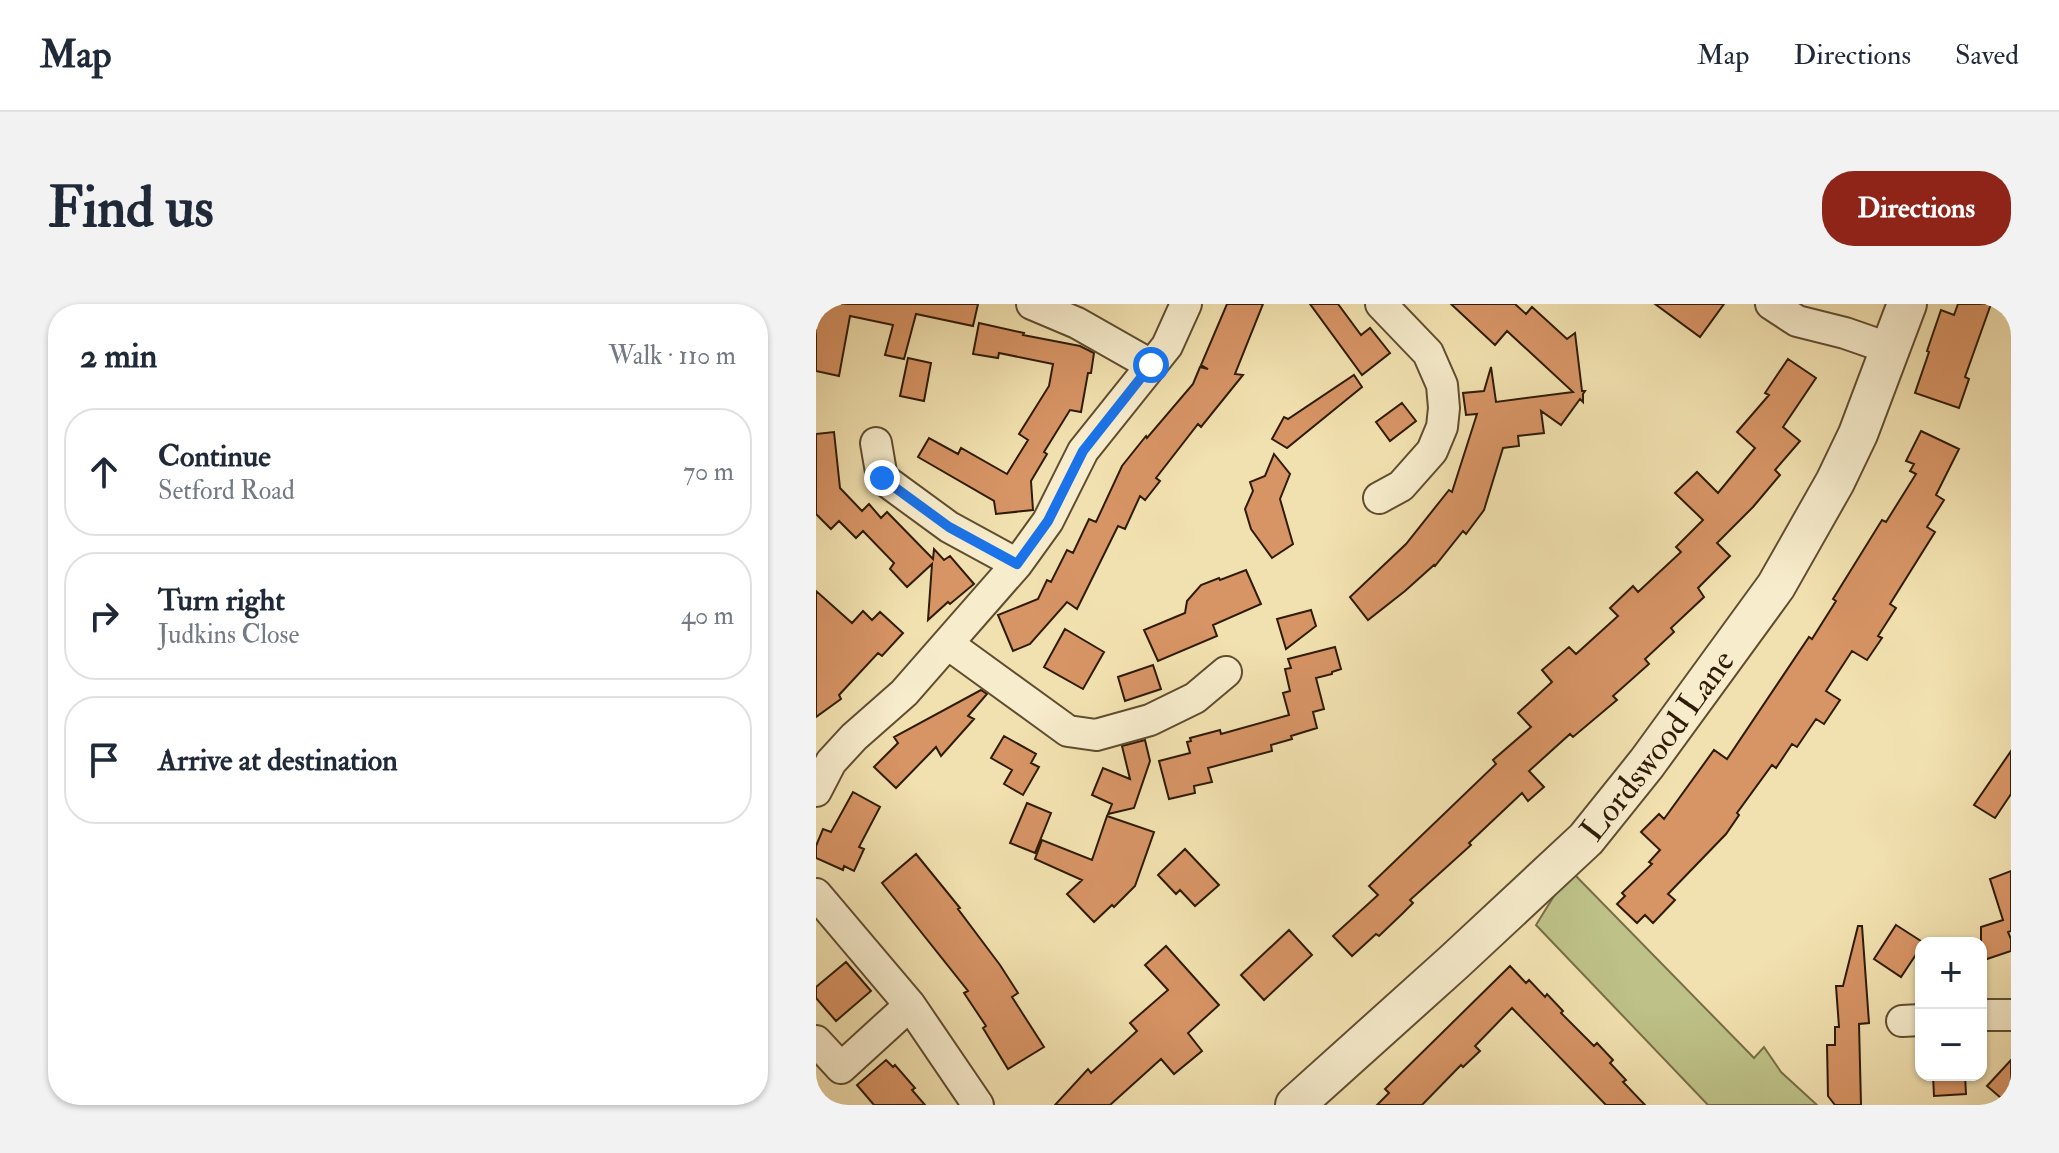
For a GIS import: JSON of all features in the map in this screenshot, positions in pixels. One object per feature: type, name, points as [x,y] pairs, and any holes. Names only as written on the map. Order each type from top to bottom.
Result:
[{"type":"street","points":[[1032,304],[1077,323],[1151,365]]},
{"type":"street","points":[[816,791],[823,758],[854,737],[904,693],[1017,564],[1048,521],[1083,451],[1167,346],[1186,304]]},
{"type":"street","points":[[1379,498],[1401,486],[1432,451],[1442,427],[1444,408],[1442,385],[1428,353],[1381,304]]},
{"type":"street","points":[[1771,304],[1797,321],[1891,349]]},
{"type":"street","name":"Lordswood Lane","points":[[1295,1105],[1586,839],[1647,763],[1776,586],[1858,434],[1907,304]]},
{"type":"street","points":[[876,443],[882,478],[949,527],[1017,564]]},
{"type":"street","points":[[948,644],[1068,731],[1096,735],[1150,720],[1195,698],[1226,672]]},
{"type":"street","points":[[816,894],[910,1005],[978,1105]]},
{"type":"street","points":[[816,1041],[841,1068],[910,1005]]},
{"type":"street","points":[[1987,1015],[2011,1015]]},
{"type":"green space","points":[[1573,873],[1754,1058],[1764,1047],[1781,1072],[1817,1105],[1708,1105],[1536,925],[1562,883]]},
{"type":"building","points":[[816,304],[978,304],[973,326],[916,314],[904,359],[885,355],[893,325],[850,316],[839,376],[816,371]]},
{"type":"building","points":[[1227,304],[1263,304],[1235,374],[1243,375],[1201,427],[1198,424],[1156,478],[1160,481],[1145,500],[1140,496],[1125,529],[1118,526],[1077,609],[1067,602],[1030,644],[1013,651],[998,615],[1038,599],[1047,580],[1051,582],[1067,550],[1073,553],[1089,519],[1096,522],[1122,466],[1193,384],[1200,367],[1208,369],[1201,365]]},
{"type":"building","points":[[1310,304],[1338,304],[1361,335],[1370,328],[1390,353],[1362,375]]},
{"type":"building","points":[[1451,304],[1515,304],[1526,314],[1532,307],[1567,339],[1575,333],[1582,391],[1585,391],[1583,402],[1580,399],[1561,425],[1541,411],[1544,433],[1518,436],[1519,446],[1503,448],[1484,510],[1466,534],[1463,531],[1435,566],[1368,620],[1350,597],[1406,544],[1449,490],[1452,492],[1477,414],[1466,415],[1463,393],[1484,391],[1491,367],[1496,402],[1573,392],[1507,331],[1495,345]]},
{"type":"building","points":[[1655,304],[1724,304],[1700,337]]},
{"type":"building","points":[[1958,304],[1991,304],[1965,377],[1969,379],[1959,408],[1915,393],[1941,310],[1954,315]]},
{"type":"building","points":[[979,323],[1080,346],[1094,353],[1081,412],[1070,410],[1044,452],[1047,454],[1031,481],[1033,510],[996,514],[994,501],[918,457],[929,438],[958,454],[961,448],[1007,474],[1028,440],[1019,434],[1049,386],[1053,364],[999,353],[998,358],[973,354]]},
{"type":"building","points":[[908,358],[931,363],[924,401],[900,396]]},
{"type":"building","points":[[1788,359],[1816,378],[1783,427],[1800,441],[1775,470],[1780,475],[1717,543],[1730,556],[1698,588],[1704,597],[1671,628],[1674,632],[1645,659],[1649,664],[1613,696],[1617,700],[1573,737],[1570,734],[1529,771],[1544,787],[1528,801],[1522,793],[1410,900],[1413,903],[1402,914],[1352,956],[1333,936],[1378,895],[1369,886],[1496,764],[1493,760],[1531,727],[1518,713],[1552,682],[1542,670],[1569,647],[1576,654],[1618,616],[1610,608],[1633,586],[1638,592],[1681,552],[1676,547],[1703,520],[1675,493],[1697,472],[1718,493],[1755,448],[1737,432],[1769,395],[1765,393]]},
{"type":"building","points":[[1354,375],[1362,387],[1287,448],[1272,439],[1284,417],[1288,419]]},
{"type":"building","points":[[1402,403],[1416,421],[1390,441],[1376,422]]},
{"type":"building","points":[[1921,431],[1959,449],[1936,495],[1944,500],[1927,527],[1935,532],[1890,604],[1896,608],[1878,636],[1882,638],[1867,660],[1852,651],[1826,691],[1840,700],[1824,724],[1816,719],[1797,747],[1792,744],[1776,768],[1772,765],[1737,813],[1739,815],[1726,834],[1668,894],[1675,900],[1653,923],[1645,915],[1637,923],[1617,904],[1625,896],[1622,893],[1652,864],[1649,862],[1660,850],[1641,832],[1659,814],[1664,819],[1714,750],[1727,759],[1809,637],[1812,639],[1882,520],[1886,522],[1916,474],[1910,471],[1914,464],[1906,461]]},
{"type":"building","points":[[834,432],[840,488],[862,511],[869,504],[881,518],[887,512],[933,559],[934,549],[944,560],[950,556],[974,584],[928,620],[932,564],[907,587],[890,569],[894,563],[863,531],[856,538],[839,521],[831,529],[816,514],[816,434]]},
{"type":"building","points":[[1274,454],[1290,474],[1280,499],[1293,544],[1272,558],[1251,529],[1245,509],[1253,491],[1250,482],[1265,476]]},
{"type":"building","points":[[1246,570],[1261,604],[1213,625],[1217,636],[1158,661],[1144,630],[1185,613],[1187,601],[1201,585]]},
{"type":"building","points":[[816,591],[852,623],[863,611],[872,620],[880,612],[903,633],[882,656],[878,653],[839,695],[841,699],[816,717]]},
{"type":"building","points":[[1311,610],[1316,626],[1286,649],[1277,619]]},
{"type":"building","points":[[1065,629],[1104,652],[1083,689],[1044,667]]},
{"type":"building","points":[[1335,647],[1341,669],[1316,678],[1324,709],[1313,712],[1317,728],[1271,745],[1272,751],[1208,768],[1212,782],[1194,786],[1195,793],[1169,799],[1159,761],[1190,753],[1187,742],[1191,741],[1190,738],[1220,730],[1221,734],[1289,715],[1283,693],[1290,691],[1285,669],[1291,668],[1288,659]]},
{"type":"building","points":[[1153,665],[1161,689],[1125,701],[1118,677]]},
{"type":"building","points":[[981,690],[987,694],[968,716],[974,719],[941,756],[936,747],[896,788],[874,767],[898,743],[894,737]]},
{"type":"building","points":[[1004,736],[1036,754],[1031,763],[1039,767],[1023,795],[1004,784],[1012,770],[991,758]]},
{"type":"building","points":[[1145,740],[1150,761],[1134,808],[1108,814],[1112,804],[1092,795],[1103,768],[1130,779],[1122,746]]},
{"type":"building","points":[[2011,751],[2011,794],[1995,818],[1974,805]]},
{"type":"building","points":[[853,792],[880,807],[859,847],[864,849],[854,871],[844,866],[843,870],[816,858],[816,846],[823,829],[831,832]]},
{"type":"building","points":[[1027,803],[1051,813],[1035,853],[1010,843]]},
{"type":"building","points":[[1107,816],[1154,832],[1135,886],[1094,922],[1067,894],[1082,880],[1035,859],[1042,840],[1092,860]]},
{"type":"building","points":[[1185,849],[1219,885],[1195,906],[1180,890],[1176,894],[1158,875]]},
{"type":"building","points":[[916,854],[960,908],[1000,965],[1018,993],[1012,997],[1044,1047],[1008,1069],[983,1028],[986,1026],[964,993],[968,991],[882,883]]},
{"type":"building","points":[[2011,871],[2011,931],[2008,932],[2011,951],[1987,959],[1987,937],[1981,937],[1981,927],[2003,920],[1990,879]]},
{"type":"building","points":[[1896,925],[1915,937],[1915,956],[1901,977],[1874,959]]},
{"type":"building","points":[[1858,926],[1862,926],[1869,1023],[1859,1024],[1861,1105],[1835,1105],[1828,1096],[1827,1045],[1835,1045],[1835,1027],[1839,1027],[1836,986],[1843,986]]},
{"type":"building","points":[[1289,930],[1312,955],[1264,1000],[1241,975]]},
{"type":"building","points":[[1166,946],[1219,1005],[1188,1033],[1202,1051],[1174,1074],[1161,1059],[1110,1105],[1055,1105],[1088,1069],[1091,1073],[1137,1031],[1130,1023],[1168,990],[1145,965]]},
{"type":"building","points":[[846,962],[871,991],[836,1021],[816,998],[816,987]]},
{"type":"building","points":[[1510,966],[1526,983],[1529,980],[1545,997],[1547,994],[1594,1046],[1597,1043],[1613,1060],[1610,1063],[1626,1080],[1623,1082],[1645,1105],[1606,1105],[1512,1008],[1475,1046],[1480,1051],[1463,1067],[1461,1065],[1422,1105],[1377,1105],[1389,1093],[1385,1089]]},
{"type":"building","points":[[886,1060],[893,1067],[895,1065],[915,1088],[912,1090],[925,1105],[874,1105],[857,1085]]},
{"type":"building","points":[[2011,1060],[2011,1105],[2009,1105],[1987,1086]]},
{"type":"building","points":[[1933,1081],[1965,1081],[1966,1094],[1934,1096]]},
{"type":"route","points":[[882,478],[949,527],[1017,564],[1048,521],[1083,451],[1151,365]]}]
